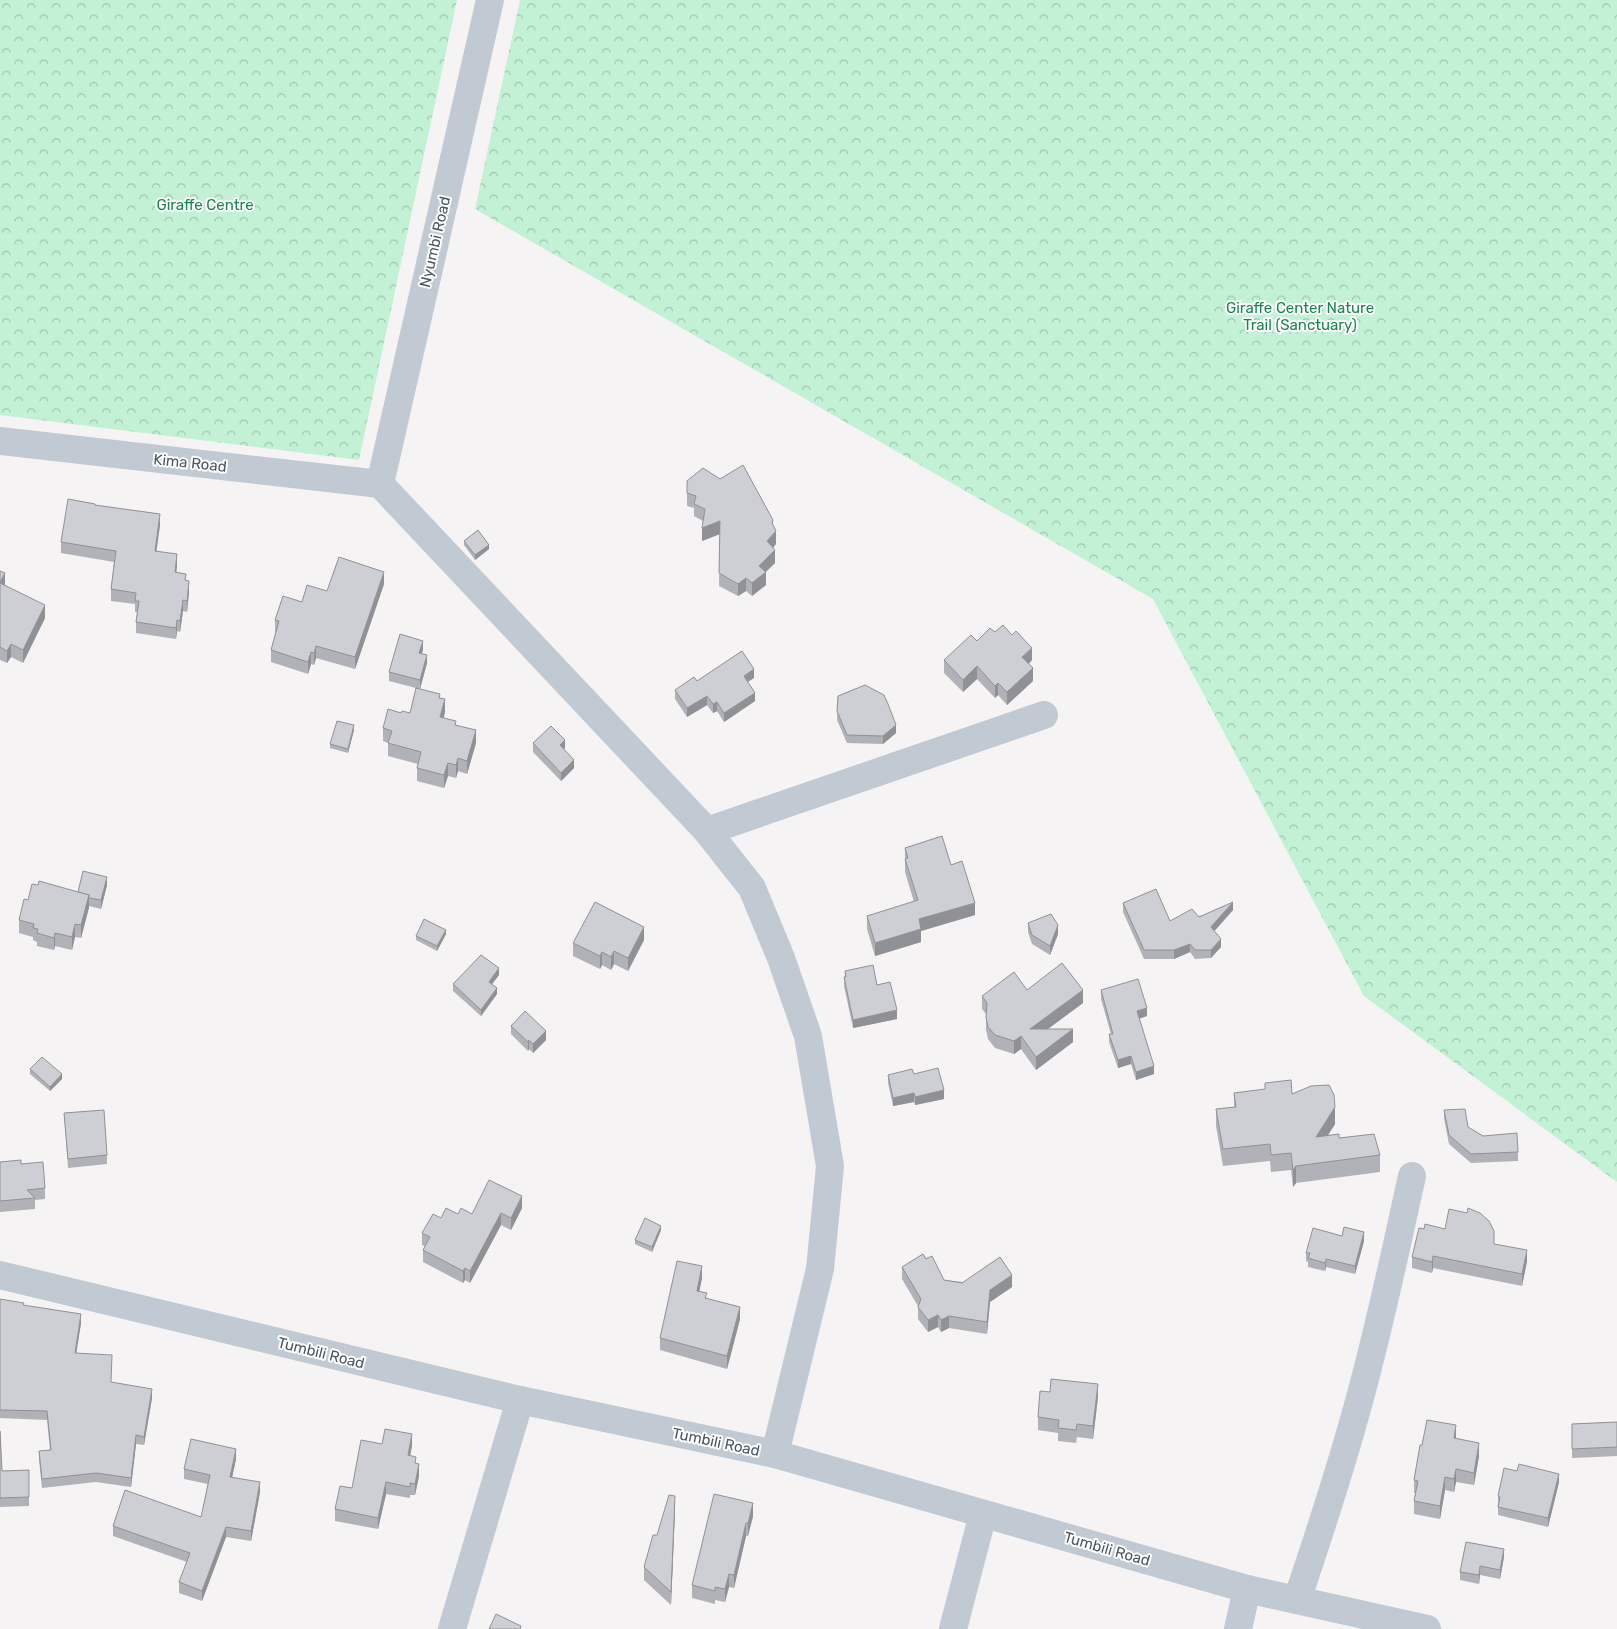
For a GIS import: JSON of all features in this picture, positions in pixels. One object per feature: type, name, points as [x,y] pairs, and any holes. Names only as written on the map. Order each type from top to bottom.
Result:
[{"type":"street","name":"Nyumbi Road","points":[[380,484],[490,0]]},
{"type":"street","name":"Kima Road","points":[[0,441],[380,484]]},
{"type":"street","points":[[380,484],[707,831],[752,888],[781,958],[808,1036],[830,1166],[820,1269],[775,1454]]},
{"type":"street","points":[[707,831],[1044,715]]},
{"type":"street","points":[[1297,1600],[1332,1495],[1373,1351],[1412,1176]]},
{"type":"street","name":"Tumbili Road","points":[[0,1275],[520,1400],[775,1454],[1247,1589],[1427,1629]]},
{"type":"street","points":[[452,1629],[520,1400]]},
{"type":"street","points":[[953,1629],[982,1514]]},
{"type":"street","points":[[1238,1629],[1247,1589]]},
{"type":"green space","name":"Giraffe Centre","points":[[0,0],[457,0],[359,460],[0,415]]},
{"type":"green space","name":"Giraffe Center Nature Trail (Sanctuary)","points":[[520,0],[1617,0],[1617,1182],[1364,996],[1153,599],[475,209]]},
{"type":"building","points":[[743,465],[773,520],[772,523],[776,531],[767,541],[775,550],[759,566],[766,572],[752,583],[746,578],[738,584],[719,573],[720,521],[702,528],[705,509],[694,504],[696,496],[687,493],[687,481],[703,468],[720,479]]},
{"type":"building","points":[[68,499],[95,505],[160,514],[155,551],[177,554],[175,572],[186,574],[185,580],[189,581],[187,601],[183,600],[180,621],[177,620],[176,628],[136,622],[139,601],[135,601],[136,593],[111,589],[116,551],[61,542]]},
{"type":"building","points":[[478,530],[489,545],[475,555],[464,541]]},
{"type":"building","points":[[339,557],[384,572],[355,657],[316,646],[314,653],[311,652],[308,662],[271,650],[279,621],[275,620],[283,596],[302,602],[307,585],[327,591]]},
{"type":"building","points":[[0,571],[5,573],[0,582]]},
{"type":"building","points":[[0,583],[45,605],[23,650],[11,644],[7,651],[0,647]]},
{"type":"building","points":[[1003,625],[1012,635],[1016,631],[1032,648],[1022,657],[1033,668],[1007,692],[998,683],[995,686],[977,666],[963,680],[944,660],[971,635],[977,641],[990,628],[995,632]]},
{"type":"building","points":[[400,634],[423,641],[419,653],[427,655],[420,680],[389,672]]},
{"type":"building","points":[[742,651],[754,669],[744,676],[755,693],[724,713],[717,702],[713,704],[707,696],[687,708],[675,690],[694,677],[697,681]]},
{"type":"building","points":[[865,685],[884,695],[896,725],[883,736],[847,735],[837,711],[838,696]]},
{"type":"building","points":[[416,688],[440,694],[439,698],[445,699],[440,717],[456,721],[455,725],[476,730],[467,761],[458,758],[456,765],[448,763],[444,775],[417,768],[421,752],[388,743],[392,731],[383,728],[388,709],[401,713],[402,711],[410,713]]},
{"type":"building","points":[[337,721],[354,725],[348,749],[330,744]]},
{"type":"building","points":[[551,726],[565,740],[560,745],[574,760],[561,773],[533,743]]},
{"type":"building","points":[[942,836],[951,865],[962,861],[975,903],[919,919],[921,929],[875,943],[867,916],[918,900],[905,859],[908,858],[905,848]]},
{"type":"building","points":[[83,871],[107,877],[101,900],[89,898],[89,895],[78,892]]},
{"type":"building","points":[[39,881],[89,895],[81,925],[75,924],[72,937],[55,933],[54,938],[37,933],[38,929],[33,928],[34,924],[19,920],[24,899],[28,900],[32,884],[38,885]]},
{"type":"building","points":[[1156,889],[1170,921],[1192,909],[1199,917],[1233,902],[1211,927],[1221,939],[1211,950],[1195,950],[1190,944],[1174,950],[1144,950],[1123,903]]},
{"type":"building","points":[[595,902],[644,927],[628,958],[614,951],[611,957],[602,952],[600,956],[573,943]]},
{"type":"building","points":[[1051,914],[1058,925],[1050,946],[1032,935],[1028,923]]},
{"type":"building","points":[[424,919],[446,930],[437,946],[416,936]]},
{"type":"building","points":[[481,955],[499,968],[489,982],[497,988],[481,1010],[453,984]]},
{"type":"building","points":[[1062,963],[1083,990],[1030,1029],[1073,1029],[1036,1057],[1021,1036],[1014,1041],[995,1035],[988,1027],[986,1017],[987,1003],[982,996],[1014,972],[1027,990]]},
{"type":"building","points":[[873,965],[877,985],[890,982],[897,1010],[853,1020],[844,977],[846,977],[845,971]]},
{"type":"building","points":[[1138,979],[1147,1008],[1137,1011],[1154,1066],[1136,1072],[1131,1056],[1118,1060],[1109,1034],[1113,1034],[1101,990]]},
{"type":"building","points":[[525,1011],[546,1031],[533,1044],[529,1040],[528,1042],[511,1026]]},
{"type":"building","points":[[42,1057],[62,1074],[50,1087],[30,1069]]},
{"type":"building","points":[[938,1068],[944,1090],[915,1097],[914,1093],[893,1098],[888,1075],[912,1069],[914,1074]]},
{"type":"building","points":[[1291,1080],[1292,1094],[1311,1086],[1329,1085],[1334,1095],[1335,1107],[1316,1137],[1339,1134],[1339,1138],[1374,1134],[1380,1155],[1296,1166],[1293,1170],[1291,1153],[1271,1155],[1270,1144],[1223,1149],[1216,1109],[1236,1107],[1234,1093],[1265,1089],[1265,1083]]},
{"type":"building","points":[[1465,1109],[1468,1127],[1483,1136],[1517,1133],[1518,1152],[1471,1154],[1449,1135],[1444,1110]]},
{"type":"building","points":[[104,1110],[107,1155],[68,1159],[64,1113]]},
{"type":"building","points":[[21,1160],[21,1164],[43,1162],[45,1188],[27,1190],[35,1198],[0,1201],[0,1162]]},
{"type":"building","points":[[489,1180],[522,1196],[511,1218],[501,1213],[470,1271],[465,1268],[463,1271],[423,1250],[430,1237],[422,1233],[433,1214],[441,1218],[446,1208],[458,1214],[461,1208],[472,1214]]},
{"type":"building","points":[[1468,1208],[1480,1213],[1489,1221],[1494,1231],[1494,1244],[1527,1250],[1522,1274],[1433,1256],[1432,1262],[1412,1257],[1419,1228],[1424,1229],[1425,1224],[1445,1229],[1449,1209],[1467,1213]]},
{"type":"building","points":[[645,1218],[661,1226],[652,1247],[635,1240]]},
{"type":"building","points":[[1344,1227],[1364,1232],[1355,1266],[1326,1259],[1325,1263],[1308,1258],[1310,1253],[1306,1253],[1313,1228],[1342,1236]]},
{"type":"building","points":[[923,1254],[926,1259],[932,1256],[944,1280],[962,1283],[1000,1257],[1012,1275],[990,1290],[987,1322],[949,1316],[941,1320],[938,1315],[928,1320],[918,1307],[921,1299],[902,1267]]},
{"type":"building","points":[[677,1261],[702,1266],[697,1291],[707,1293],[705,1298],[740,1307],[727,1356],[660,1338]]},
{"type":"building","points":[[0,1299],[24,1303],[23,1305],[81,1314],[75,1353],[112,1355],[111,1382],[152,1389],[144,1437],[136,1435],[131,1478],[96,1473],[42,1479],[39,1451],[51,1450],[47,1411],[0,1410]]},
{"type":"building","points":[[1051,1379],[1098,1384],[1093,1426],[1077,1424],[1076,1430],[1058,1428],[1059,1420],[1038,1417],[1040,1391],[1050,1392]]},
{"type":"building","points":[[1427,1420],[1456,1425],[1454,1438],[1479,1443],[1474,1473],[1456,1469],[1454,1479],[1445,1477],[1440,1506],[1414,1501],[1418,1481],[1414,1480],[1420,1445],[1422,1445]]},
{"type":"building","points":[[1617,1422],[1617,1447],[1572,1449],[1572,1424]]},
{"type":"building","points":[[385,1429],[412,1434],[408,1455],[416,1457],[415,1463],[419,1464],[415,1484],[410,1483],[410,1487],[386,1482],[378,1518],[335,1509],[340,1486],[352,1488],[361,1440],[382,1444]]},
{"type":"building","points":[[0,1431],[2,1471],[29,1470],[29,1497],[0,1498]]},
{"type":"building","points":[[191,1439],[236,1449],[230,1477],[260,1482],[251,1531],[226,1527],[202,1591],[179,1582],[190,1553],[113,1526],[125,1490],[201,1517],[210,1475],[184,1469]]},
{"type":"building","points":[[1519,1464],[1559,1474],[1548,1518],[1498,1507],[1500,1497],[1498,1496],[1504,1468],[1517,1471]]},
{"type":"building","points":[[714,1494],[753,1503],[748,1523],[746,1523],[734,1575],[729,1574],[725,1589],[715,1587],[715,1591],[692,1585]]},
{"type":"building","points":[[669,1495],[675,1496],[671,1592],[644,1567],[653,1535],[657,1535]]},
{"type":"building","points":[[1466,1542],[1504,1549],[1500,1570],[1480,1566],[1479,1575],[1460,1572]]},
{"type":"building","points":[[496,1614],[521,1626],[520,1629],[489,1629]]}]
